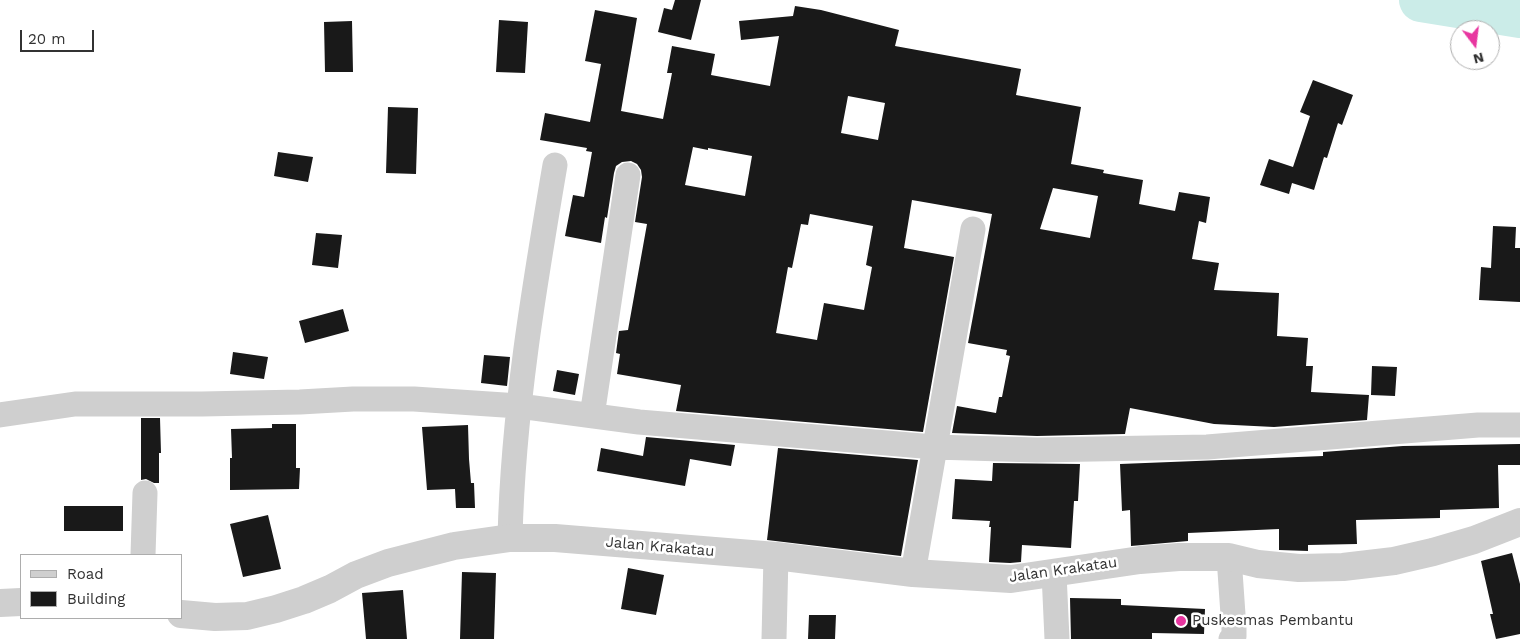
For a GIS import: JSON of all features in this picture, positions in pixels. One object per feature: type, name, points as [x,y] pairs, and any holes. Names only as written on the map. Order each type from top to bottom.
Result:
[{"type":"street","points":[[510,538],[520,387],[555,165]]},
{"type":"street","points":[[592,416],[628,175]]},
{"type":"street","points":[[913,573],[973,229]]},
{"type":"street","points":[[0,415],[75,404],[96,403],[211,404],[388,398],[519,406],[640,422],[934,447],[1037,450],[1207,447],[1469,426],[1520,425]]},
{"type":"street","points":[[143,554],[145,493]]},
{"type":"street","name":"Jalan Krakatau","points":[[182,614],[215,617],[247,616],[266,612],[304,600],[356,575],[388,563],[454,546],[510,538],[555,538],[776,556],[913,573],[1011,579],[1140,560],[1179,557],[1229,557],[1258,564],[1299,568],[1342,567],[1394,561],[1433,552],[1474,540],[1520,522]]},
{"type":"street","points":[[774,639],[776,556]]},
{"type":"street","points":[[1229,557],[1234,629],[1234,636],[1231,639]]},
{"type":"street","points":[[1054,573],[1057,639]]},
{"type":"street","points":[[0,603],[20,602]]},
{"type":"building","points":[[675,0],[701,0],[691,40],[658,32],[664,8],[672,10]]},
{"type":"building","points":[[795,6],[821,10],[899,30],[895,46],[1021,69],[1016,95],[1081,107],[1071,164],[1104,170],[1103,173],[1143,180],[1139,204],[1175,211],[1179,192],[1210,197],[1206,223],[1199,221],[1192,259],[1219,263],[1214,290],[1279,293],[1277,336],[1308,338],[1306,366],[1313,366],[1311,392],[1369,395],[1367,420],[1274,427],[1214,424],[1130,408],[1125,434],[1037,436],[952,433],[957,406],[996,413],[999,397],[1002,397],[1010,356],[1006,355],[1007,350],[968,343],[992,214],[912,200],[904,248],[954,257],[923,432],[676,411],[681,385],[617,374],[620,354],[616,353],[619,331],[628,330],[647,224],[635,222],[642,177],[641,170],[637,164],[631,161],[622,162],[616,166],[601,243],[565,236],[573,195],[584,197],[592,152],[586,151],[587,148],[540,140],[545,113],[590,122],[601,64],[585,61],[595,10],[637,18],[621,111],[663,119],[672,73],[667,73],[672,46],[715,54],[711,75],[770,86],[779,36],[741,40],[739,21],[793,16]],"holes":[[[848,96],[885,103],[878,140],[841,133]],[[693,147],[752,156],[745,196],[685,185]],[[1053,188],[1098,196],[1090,238],[1040,229]],[[810,214],[873,226],[866,265],[872,267],[864,310],[824,303],[817,340],[776,333],[788,267],[792,268],[801,224],[808,225]]]},
{"type":"building","points":[[499,20],[528,22],[525,73],[496,72]]},
{"type":"building","points":[[352,21],[353,72],[325,72],[324,22]]},
{"type":"building","points":[[1313,80],[1353,95],[1342,125],[1338,123],[1327,158],[1324,157],[1314,190],[1292,183],[1289,194],[1260,185],[1269,159],[1293,167],[1310,116],[1300,112]]},
{"type":"building","points":[[388,107],[418,108],[416,174],[386,173]]},
{"type":"building","points":[[278,152],[313,157],[308,182],[274,176]]},
{"type":"building","points":[[1493,226],[1516,227],[1515,248],[1520,248],[1520,302],[1479,300],[1481,267],[1491,268]]},
{"type":"building","points":[[316,233],[342,235],[338,268],[312,265]]},
{"type":"building","points":[[343,309],[349,331],[305,343],[299,321]]},
{"type":"building","points":[[233,352],[268,357],[264,379],[230,374]]},
{"type":"building","points":[[484,355],[510,357],[507,386],[481,383]]},
{"type":"building","points":[[1372,366],[1397,367],[1395,396],[1371,395]]},
{"type":"building","points":[[557,370],[579,374],[575,395],[553,391]]},
{"type":"building","points":[[141,418],[160,418],[161,453],[159,453],[159,483],[146,479],[141,480]]},
{"type":"building","points":[[272,424],[296,424],[296,468],[300,468],[299,489],[230,490],[231,429],[272,428]]},
{"type":"building","points":[[468,425],[471,483],[474,483],[475,508],[456,508],[455,489],[427,490],[422,427]]},
{"type":"building","points":[[646,437],[735,445],[731,466],[690,459],[685,486],[597,471],[601,448],[643,456]]},
{"type":"building","points":[[1520,444],[1520,465],[1498,465],[1499,508],[1440,510],[1440,518],[1356,520],[1357,544],[1308,545],[1308,551],[1279,550],[1279,529],[1188,533],[1188,541],[1131,546],[1130,510],[1122,511],[1120,464],[1323,456],[1323,452],[1403,446]]},
{"type":"building","points":[[778,448],[918,460],[901,556],[767,540]]},
{"type":"building","points":[[993,463],[1080,464],[1078,501],[1074,501],[1071,548],[1022,545],[1021,562],[989,562],[990,521],[952,519],[955,479],[992,481]]},
{"type":"building","points":[[64,506],[123,506],[123,531],[64,531]]},
{"type":"building","points":[[268,515],[281,569],[243,577],[230,524]]},
{"type":"building","points":[[1512,553],[1520,584],[1520,634],[1496,639],[1490,614],[1493,614],[1481,561]]},
{"type":"building","points":[[628,568],[664,575],[656,615],[621,609]]},
{"type":"building","points":[[462,572],[496,573],[494,639],[460,639]]},
{"type":"building","points":[[403,590],[407,639],[366,639],[362,593]]},
{"type":"building","points":[[1070,598],[1121,599],[1121,605],[1205,609],[1204,634],[1152,633],[1152,639],[1071,639]]},
{"type":"building","points":[[809,615],[836,615],[835,639],[808,639]]},
{"type":"waterway","points":[[1421,0],[1520,16]]},
{"type":"place","name":"Puskesmas Pembantu","points":[[1181,621]]}]
